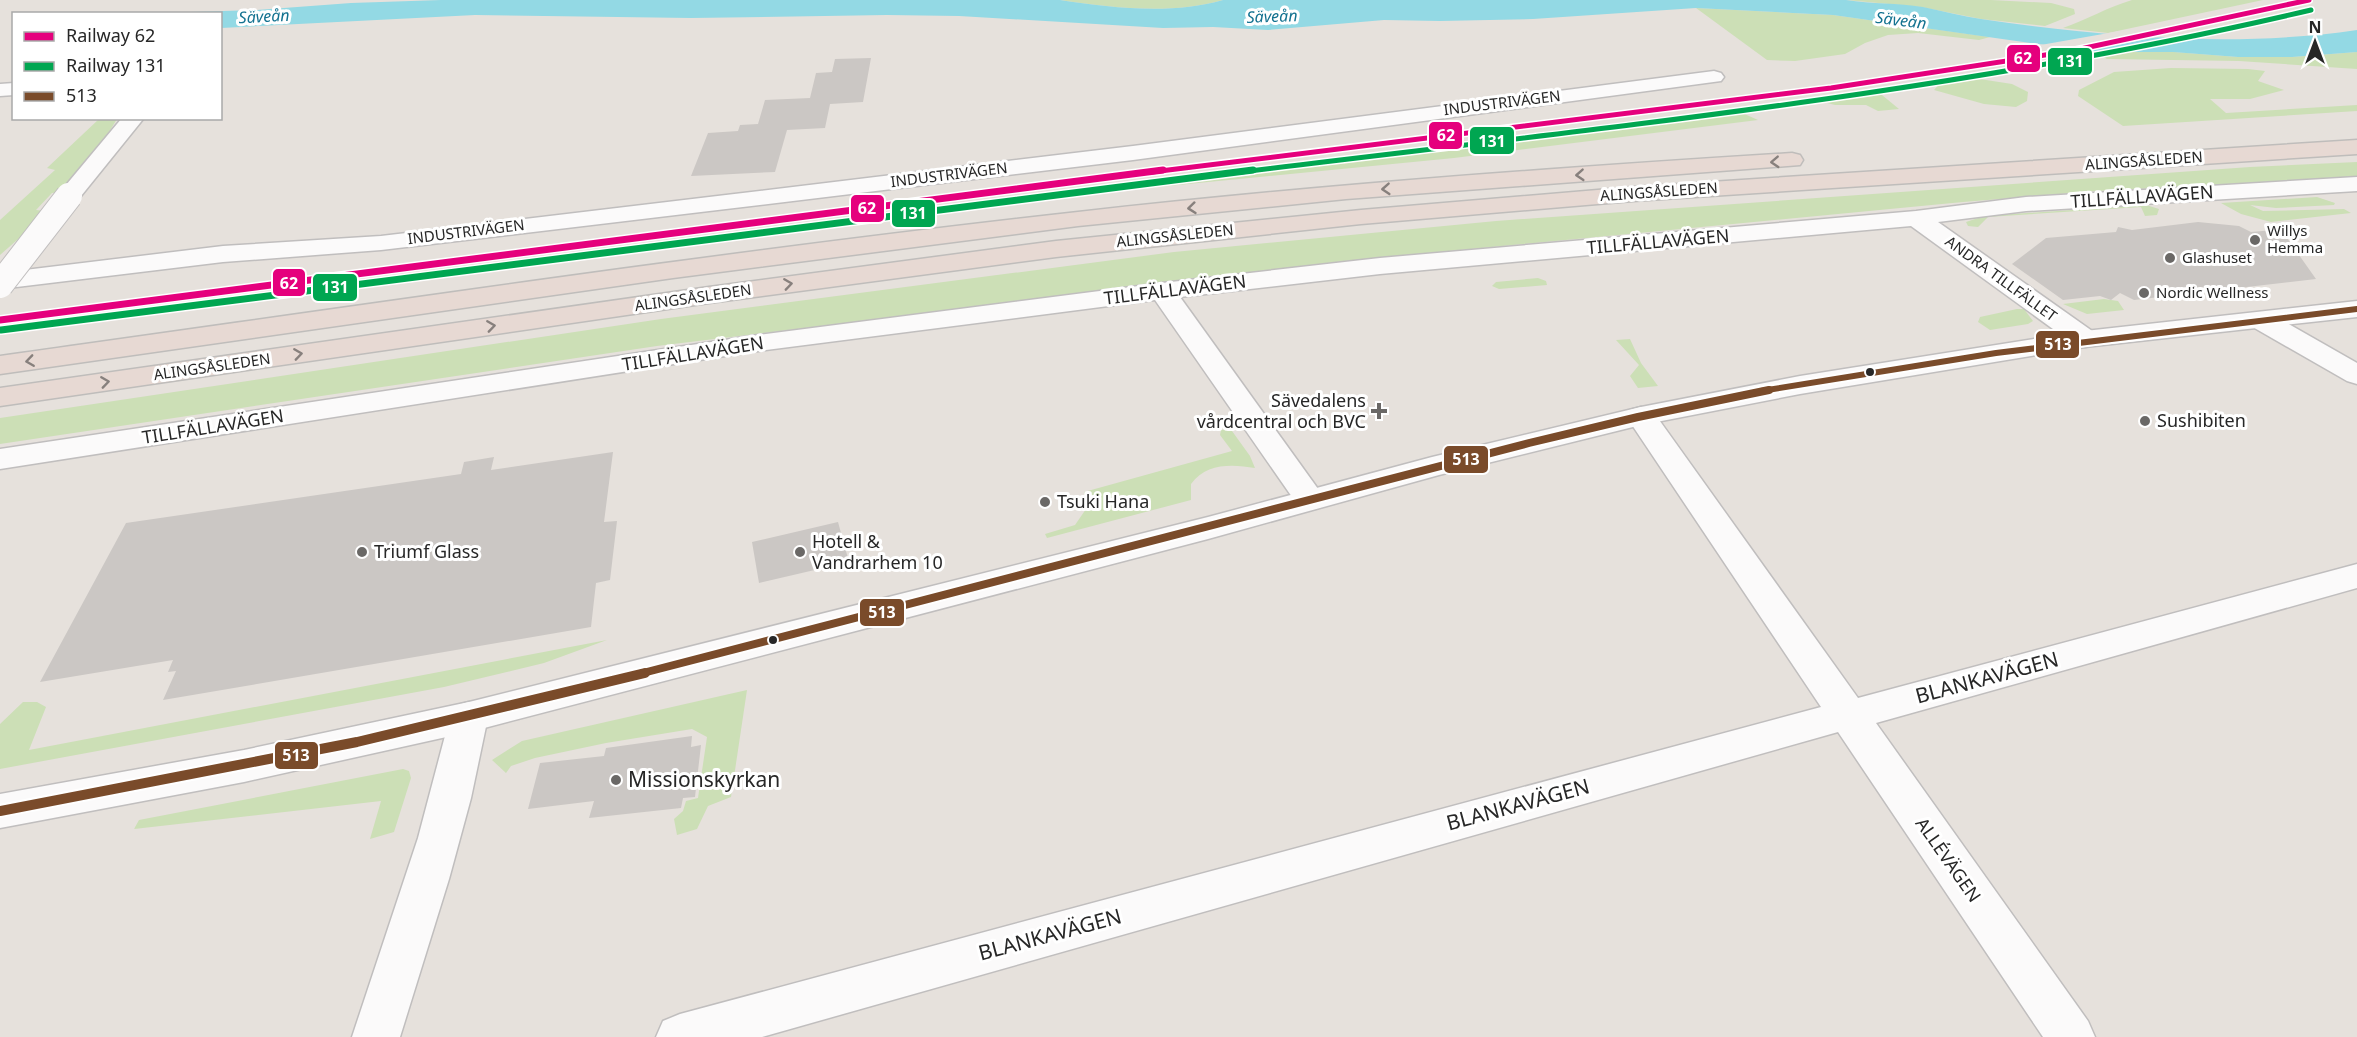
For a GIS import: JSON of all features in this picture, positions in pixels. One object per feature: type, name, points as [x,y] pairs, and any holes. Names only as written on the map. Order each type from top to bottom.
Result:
[{"type":"highway","points":[[1894,154],[2357,125]]},
{"type":"highway","name":"ALINGSÅSLEDEN","points":[[0,397],[709,295],[1056,249],[1361,216],[1633,194],[2357,147]]},
{"type":"highway","points":[[0,365],[732,263],[1079,219],[1369,190],[1812,159]]},
{"type":"street","name":"INDUSTRIVÄGEN","points":[[0,283],[224,254],[381,243],[670,209],[1133,153],[1714,77]]},
{"type":"street","name":"INDUSTRIVÄGEN","points":[[0,283],[132,120]]},
{"type":"street","name":"TILLFÄLLAVÄGEN","points":[[0,459],[751,344],[1162,291],[1380,266],[1916,218],[2026,204],[2357,184]]},
{"type":"street","name":"ANDRA TILLFÄLLET","points":[[1916,218],[2085,339]]},
{"type":"street","points":[[1162,291],[1310,500]]},
{"type":"street","points":[[0,811],[244,766],[469,717],[1641,416],[1800,385],[2085,339],[2357,309]]},
{"type":"street","points":[[2262,320],[2357,375]]},
{"type":"street","name":"ALLÉVÄGEN","points":[[1641,416],[2071,1037]]},
{"type":"street","name":"BLANKAVÄGEN","points":[[680,1037],[2357,576]]},
{"type":"street","points":[[376,1037],[436,845],[462,754],[469,717]]},
{"type":"green space","points":[[1060,0],[1223,0],[1203,5],[1142,9]]},
{"type":"green space","points":[[1846,0],[1991,0],[2051,3],[2074,9],[2075,14],[2045,26],[1981,19],[1921,7]]},
{"type":"green space","points":[[2132,0],[2263,0],[2108,33],[2063,28]]},
{"type":"green space","points":[[1696,8],[1833,15],[1990,37],[1979,40],[1918,33],[1888,35],[1865,43],[1845,54],[1795,61],[1767,60]]},
{"type":"green space","points":[[2095,52],[2174,52],[2238,57],[2292,57],[2357,52],[2357,69],[2239,61],[2107,59]]},
{"type":"green space","points":[[2171,68],[2265,71],[2258,81],[2284,90],[2250,99],[2210,99],[2226,113],[2357,105],[2357,111],[2123,126],[2078,96],[2079,90],[2114,72]]},
{"type":"green space","points":[[1973,78],[2012,84],[2028,92],[2027,101],[2016,107],[1984,104],[1934,90],[1943,80]]},
{"type":"green space","points":[[1850,95],[1882,95],[1899,109],[1878,111],[1866,105],[1835,105],[1819,101]]},
{"type":"green space","points":[[1740,112],[1758,120],[1454,158],[1137,189],[1112,188],[1268,165]]},
{"type":"green space","points":[[98,120],[116,120],[101,145],[63,192],[52,193],[36,210],[45,211],[33,226],[0,255],[0,220],[55,170],[47,168]]},
{"type":"green space","points":[[2357,162],[2357,178],[2097,191],[1387,257],[657,346],[0,444],[0,418],[661,319],[1174,252],[1496,221],[2250,167]]},
{"type":"green space","points":[[2317,197],[2335,203],[2334,205],[2276,208],[2250,205],[2263,211],[2344,209],[2351,213],[2271,222],[2241,214],[2221,203]]},
{"type":"green space","points":[[2146,205],[2159,209],[2157,215],[2145,216],[2141,207],[1988,217],[1978,227],[1968,226],[1966,222],[1984,216]]},
{"type":"green space","points":[[1538,278],[1546,281],[1547,285],[1499,289],[1492,286],[1496,282]]},
{"type":"green space","points":[[2104,299],[2118,301],[2124,310],[2087,314],[2063,304]]},
{"type":"green space","points":[[2024,309],[2033,321],[2028,324],[1990,330],[1978,322],[1980,317]]},
{"type":"green space","points":[[1630,339],[1641,363],[1658,386],[1638,388],[1630,376],[1639,365],[1616,340]]},
{"type":"green space","points":[[1221,430],[1232,431],[1250,456],[1255,468],[1229,466],[1212,469],[1197,477],[1191,484],[1191,500],[1047,538],[1045,534],[1075,525],[1086,509],[1084,492],[1232,451],[1220,435]]},
{"type":"green space","points":[[607,640],[544,663],[444,687],[0,769],[0,724],[23,702],[37,702],[46,707],[29,750]]},
{"type":"green space","points":[[747,690],[731,797],[708,806],[697,829],[677,835],[674,819],[683,811],[686,801],[698,798],[707,737],[692,729],[606,743],[535,758],[511,766],[506,773],[492,760],[522,741]]},
{"type":"green space","points":[[403,769],[409,771],[411,778],[394,832],[370,839],[381,801],[134,829],[139,820]]},
{"type":"water","name":"Säveån","points":[[441,0],[1060,0],[1142,9],[1163,9],[1203,5],[1223,0],[1846,0],[1923,7],[1974,18],[2074,31],[2169,38],[2264,38],[2357,30],[2357,52],[2292,57],[2238,57],[2173,52],[2095,52],[1833,15],[1696,8],[1533,19],[1384,20],[1268,30],[1213,27],[1163,28],[959,16],[887,15],[691,18],[475,15],[222,28],[222,12],[190,12]]},
{"type":"pier","points":[[2120,31],[2174,34],[2079,52],[2035,46]]},
{"type":"building","points":[[871,58],[863,102],[830,104],[825,128],[787,130],[775,172],[691,176],[708,133],[738,131],[740,125],[758,124],[765,100],[810,98],[816,73],[832,72],[835,59]]},
{"type":"building","name":"Glashuset","points":[[2198,222],[2239,226],[2251,232],[2274,230],[2287,238],[2316,279],[2134,300],[2120,293],[2111,300],[2100,296],[2063,300],[2012,264],[2046,238],[2116,232],[2118,227],[2132,230]]},
{"type":"building","name":"Triumf Glass","points":[[613,452],[604,522],[617,521],[610,580],[596,583],[591,627],[163,700],[176,671],[168,672],[173,660],[40,682],[126,523],[461,474],[464,462],[494,457],[491,470]]},
{"type":"building","name":"Hotell & Vandrarhem 10","points":[[838,522],[849,562],[759,583],[752,542]]},
{"type":"building","name":"Missionskyrkan","points":[[692,736],[691,747],[701,745],[695,797],[683,798],[681,808],[589,818],[594,801],[528,809],[540,763],[604,756],[606,748]]},
{"type":"rail line","name":"62","points":[[0,320],[1180,168],[1831,88],[2071,51],[2309,0]]},
{"type":"rail line","name":"131","points":[[1,330],[1181,179],[1832,99],[2073,61],[2193,38],[2311,10]]},
{"type":"transit line","name":"513","points":[[0,811],[238,767],[416,729],[840,623],[1529,443],[1727,398],[1816,381],[1996,353],[2357,309]]},
{"type":"place","name":"Willys Hemma","points":[[2255,240]]},
{"type":"place","name":"Glashuset","points":[[2170,258]]},
{"type":"place","name":"Nordic Wellness","points":[[2144,293]]},
{"type":"place","name":"Sävedalens vårdcentral och BVC","points":[[1379,411]]},
{"type":"place","name":"Sushibiten","points":[[2145,421]]},
{"type":"place","name":"Tsuki Hana","points":[[1045,502]]},
{"type":"place","name":"Triumf Glass","points":[[362,552]]},
{"type":"place","name":"Hotell & Vandrarhem 10","points":[[800,552]]},
{"type":"place","name":"Missionskyrkan","points":[[616,780]]}]
